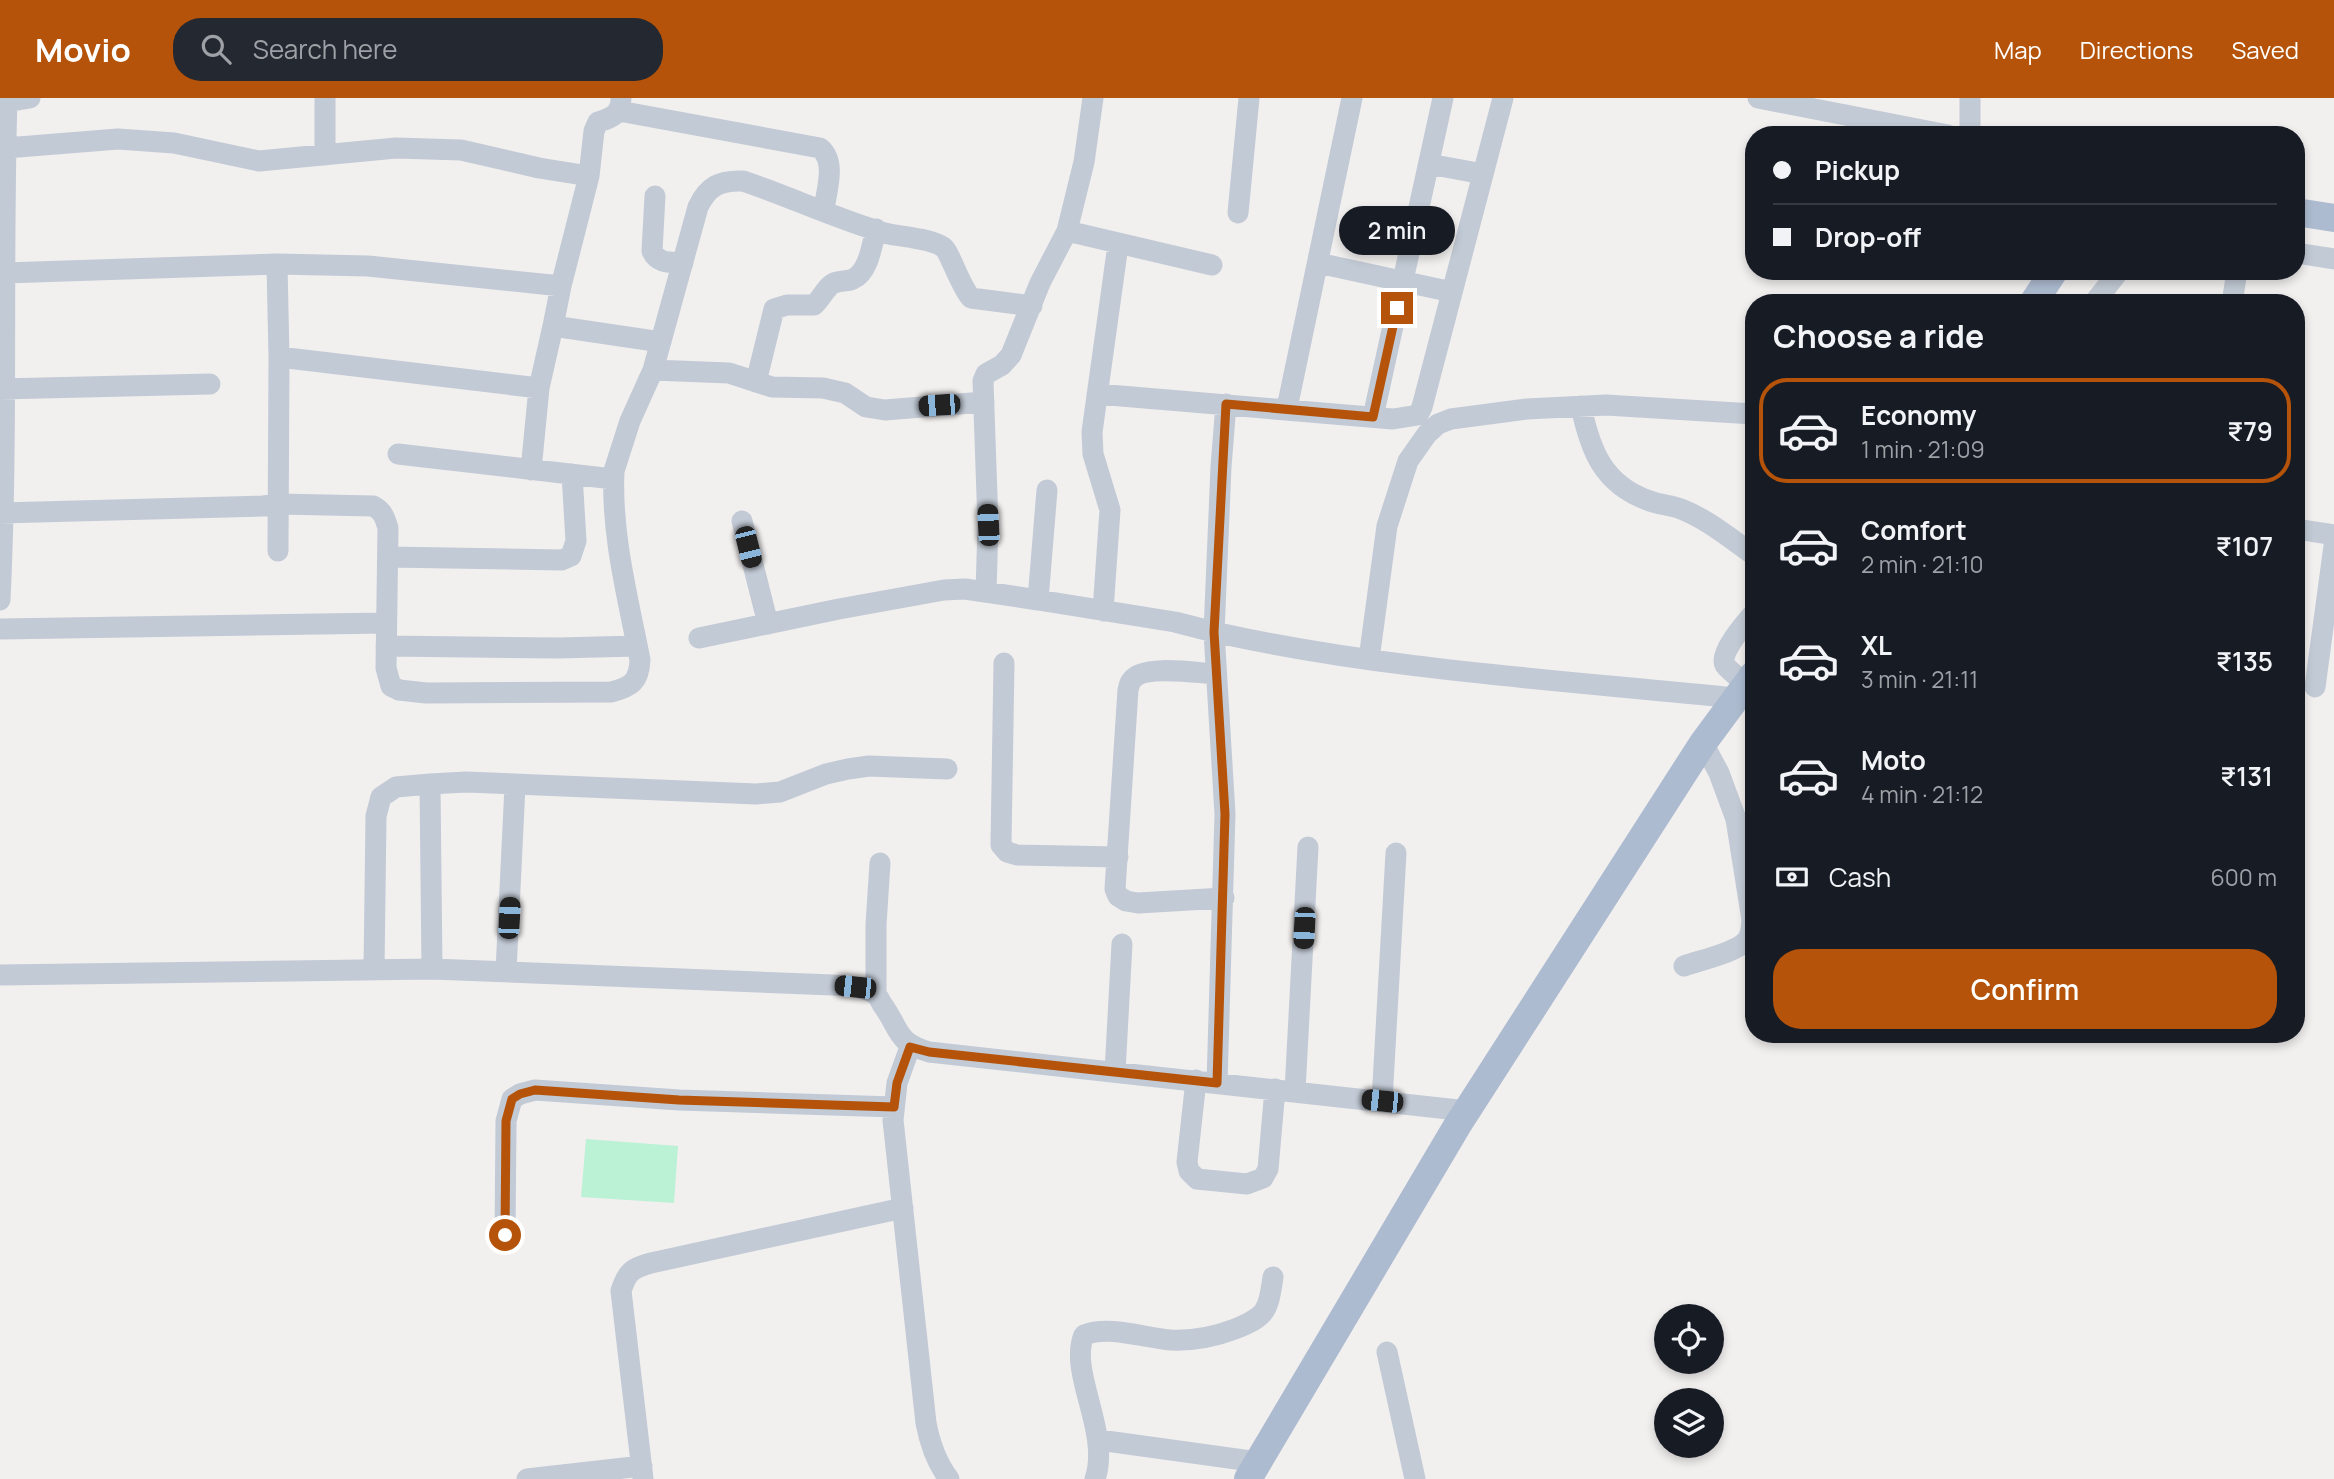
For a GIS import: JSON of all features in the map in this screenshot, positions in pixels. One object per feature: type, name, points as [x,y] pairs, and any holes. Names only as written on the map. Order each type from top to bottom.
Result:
[{"type":"main road","points":[[2305,213],[2334,218]]},
{"type":"main road","points":[[1253,1470],[1467,1111],[1703,743],[1745,685]]},
{"type":"street","points":[[0,600],[5,100],[30,98]]},
{"type":"street","points":[[325,98],[325,155]]},
{"type":"street","points":[[986,592],[988,525],[983,382],[986,374],[1002,365],[1011,355],[1040,283],[1067,231],[1084,162],[1093,98]]},
{"type":"street","points":[[1238,214],[1249,98]]},
{"type":"street","points":[[1287,408],[1352,98]]},
{"type":"street","points":[[1373,417],[1443,98]]},
{"type":"street","points":[[1097,394],[1393,419],[1418,415],[1503,98]]},
{"type":"street","points":[[1758,98],[1902,126]]},
{"type":"street","points":[[1970,98],[1970,126]]},
{"type":"street","points":[[531,470],[539,388],[589,176],[594,131],[598,122],[612,118],[620,105],[820,148],[827,153],[830,163],[824,210]]},
{"type":"street","points":[[6,148],[118,139],[174,143],[259,161],[396,148],[461,150],[539,168],[589,176]]},
{"type":"street","points":[[1429,164],[1483,174]]},
{"type":"street","points":[[2,513],[279,504],[373,506],[385,516],[388,528],[386,668],[391,686],[399,690],[426,693],[611,692],[628,688],[640,674],[613,515],[614,471],[631,421],[653,370],[698,207],[704,194],[714,185],[726,181],[743,181],[876,229],[943,247],[958,279],[971,298],[1032,306]]},
{"type":"street","points":[[655,196],[652,251],[655,258],[661,261],[682,263]]},
{"type":"street","points":[[756,382],[774,309],[814,305],[830,285],[852,280],[860,275],[876,229]]},
{"type":"street","points":[[1067,231],[1212,265]]},
{"type":"street","points":[[1103,611],[1110,510],[1092,446],[1118,245]]},
{"type":"street","points":[[2305,254],[2334,259]]},
{"type":"street","points":[[1318,262],[1452,292]]},
{"type":"street","points":[[4,273],[277,264],[368,266],[561,286]]},
{"type":"street","points":[[277,264],[278,551]]},
{"type":"street","points":[[2101,294],[2112,280]]},
{"type":"street","points":[[553,326],[661,342]]},
{"type":"street","points":[[279,357],[539,388]]},
{"type":"street","points":[[653,370],[729,373],[772,387],[823,388],[845,393],[866,407],[885,410],[984,402]]},
{"type":"street","points":[[2,389],[210,384]]},
{"type":"street","points":[[1226,404],[1214,632],[1225,814],[1224,898],[1207,1081],[1187,1162],[1189,1171],[1198,1179],[1247,1184],[1263,1178],[1268,1169],[1285,1090],[1308,847]]},
{"type":"street","points":[[1369,659],[1387,526],[1408,461],[1427,434],[1438,424],[1451,419],[1527,409],[1606,405],[1745,413]]},
{"type":"street","points":[[1581,406],[1596,458],[1630,493],[1651,502],[1680,508],[1745,549]]},
{"type":"street","points":[[398,454],[614,479]]},
{"type":"street","points":[[388,557],[562,560],[571,556],[576,541],[572,474]]},
{"type":"street","points":[[1038,600],[1047,490]]},
{"type":"street","points":[[742,522],[768,624]]},
{"type":"street","points":[[2305,530],[2334,535]]},
{"type":"street","points":[[2315,687],[2327,654],[2334,546]]},
{"type":"street","points":[[699,638],[944,590],[965,589],[1175,622],[1252,641],[1369,659],[1745,685]]},
{"type":"street","points":[[0,629],[386,623]]},
{"type":"street","points":[[1745,628],[1723,658],[1725,664],[1745,685]]},
{"type":"street","points":[[386,646],[637,646]]},
{"type":"street","points":[[1004,663],[1001,845],[1007,852],[1017,855],[1118,857]]},
{"type":"street","points":[[1216,674],[1152,670],[1139,674],[1132,680],[1128,690],[1115,889],[1118,896],[1126,901],[1138,903],[1224,898]]},
{"type":"street","points":[[1703,743],[1745,820]]},
{"type":"street","points":[[374,970],[376,816],[381,797],[396,787],[466,782],[756,794],[780,792],[826,774],[869,766],[947,769]]},
{"type":"street","points":[[430,783],[432,969]]},
{"type":"street","points":[[506,971],[515,786]]},
{"type":"street","points":[[1382,1101],[1396,853]]},
{"type":"street","points":[[880,863],[876,925],[876,994],[898,1034],[910,1047],[929,1052],[1467,1111]]},
{"type":"street","points":[[1684,966],[1736,948],[1745,941]]},
{"type":"street","points":[[1115,1072],[1122,944]]},
{"type":"street","points":[[0,975],[432,969],[833,985],[855,987],[876,994]]},
{"type":"street","points":[[910,1047],[897,1083],[893,1120],[926,1423],[940,1467],[949,1479]]},
{"type":"street","points":[[505,1235],[506,1121],[512,1099],[520,1094],[535,1090],[693,1101],[894,1107]]},
{"type":"street","points":[[533,1479],[642,1473],[621,1291],[626,1275],[634,1268],[903,1208]]},
{"type":"street","points":[[1095,1479],[1099,1440],[1082,1366],[1080,1345],[1084,1335],[1106,1332],[1171,1340],[1195,1340],[1220,1335],[1262,1316],[1269,1306],[1273,1278]]},
{"type":"street","points":[[1387,1352],[1415,1479]]},
{"type":"street","points":[[1099,1440],[1253,1470]]},
{"type":"green space","points":[[586,1139],[678,1146],[674,1203],[581,1197]]},
{"type":"route","points":[[505,1235],[506,1121],[512,1099],[535,1090],[679,1100],[894,1107],[897,1083],[910,1047],[929,1052],[1217,1083],[1225,814],[1214,632],[1226,404],[1373,417],[1397,308]]}]
